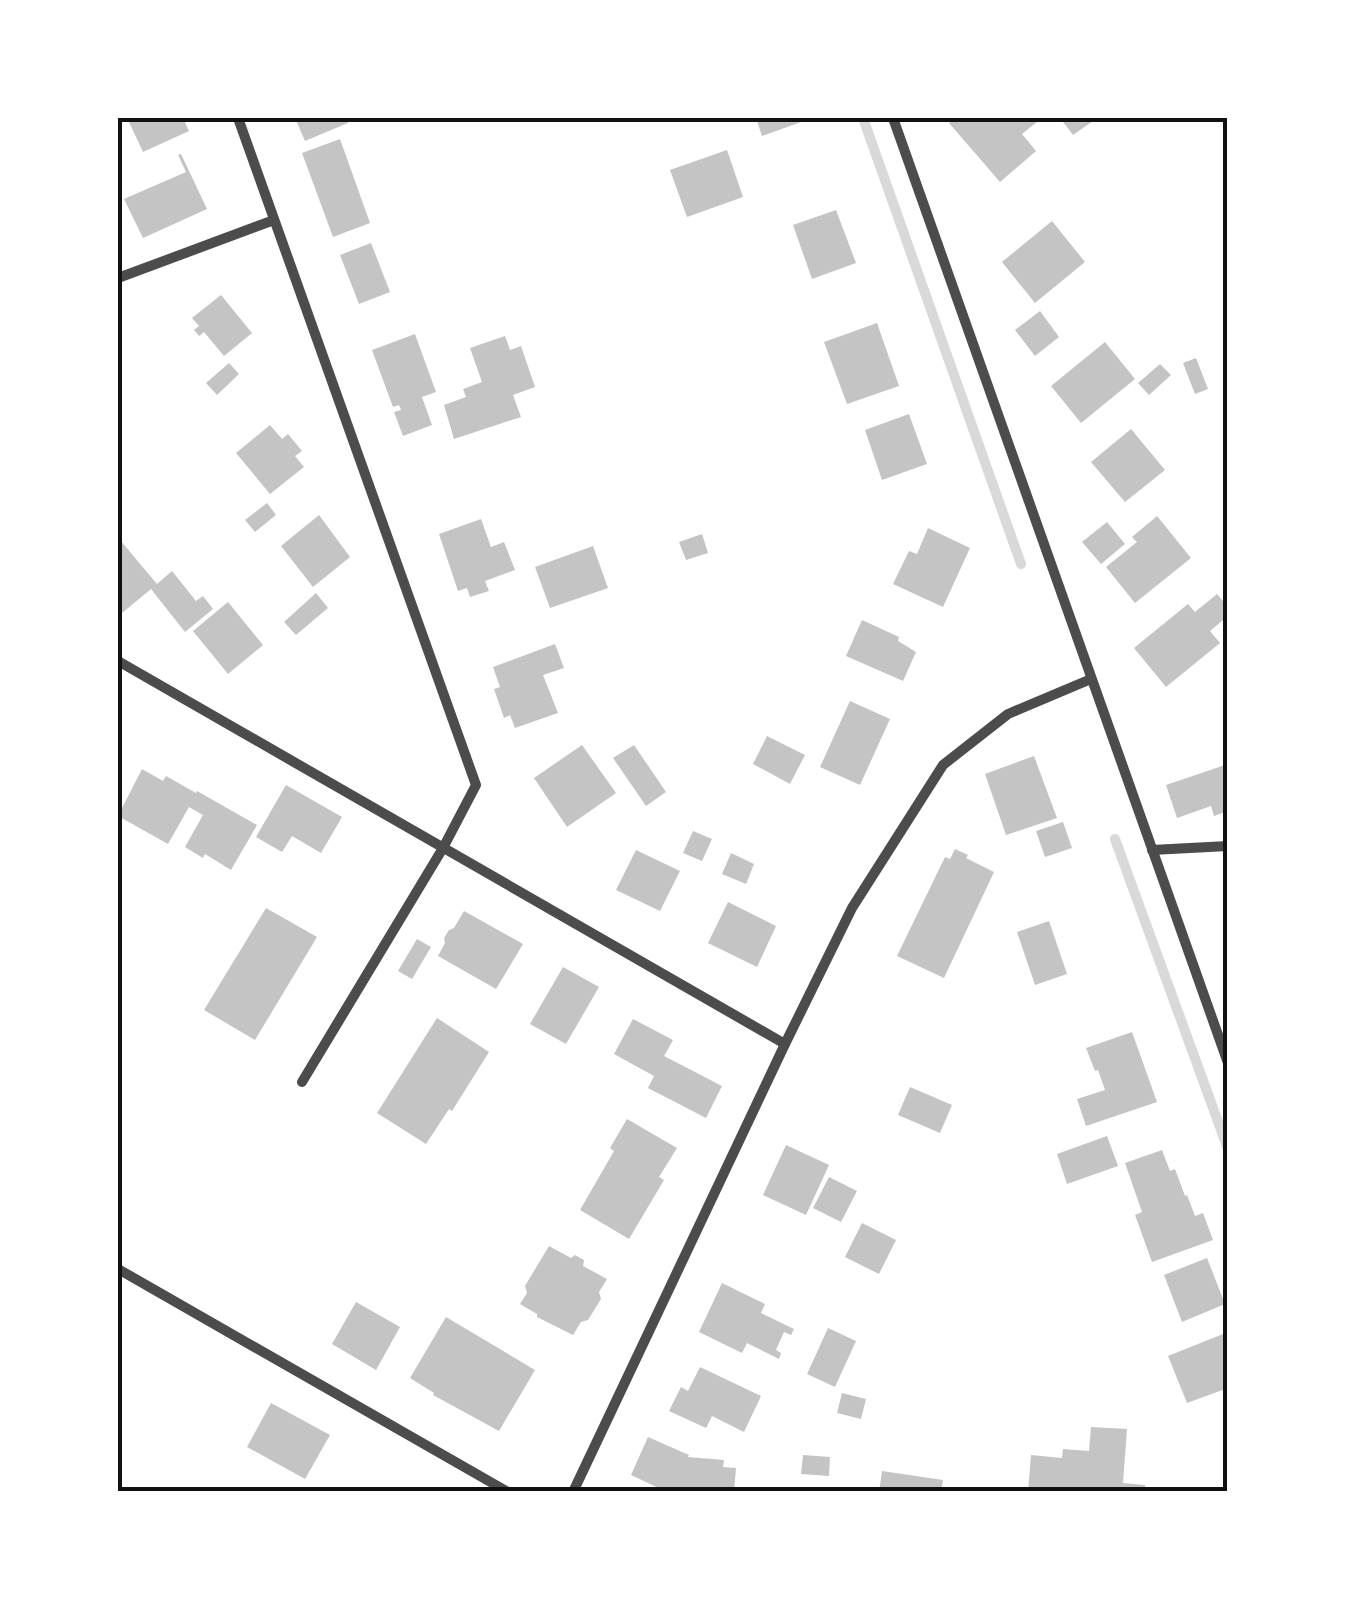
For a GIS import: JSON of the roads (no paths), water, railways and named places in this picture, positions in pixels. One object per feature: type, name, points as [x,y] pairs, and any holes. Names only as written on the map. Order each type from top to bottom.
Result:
[{"type":"street","points":[[238,118],[476,785],[443,848],[302,1082]]},
{"type":"street","points":[[893,118],[1228,1063]]},
{"type":"street","points":[[118,278],[274,220]]},
{"type":"street","points":[[118,661],[785,1044]]},
{"type":"street","points":[[573,1492],[852,908],[943,765],[1008,714],[1091,679]]},
{"type":"street","points":[[1152,850],[1228,846]]},
{"type":"street","points":[[118,1269],[508,1492]]},
{"type":"waterway","points":[[863,118],[1021,564]]},
{"type":"waterway","points":[[1115,839],[1228,1149]]}]
